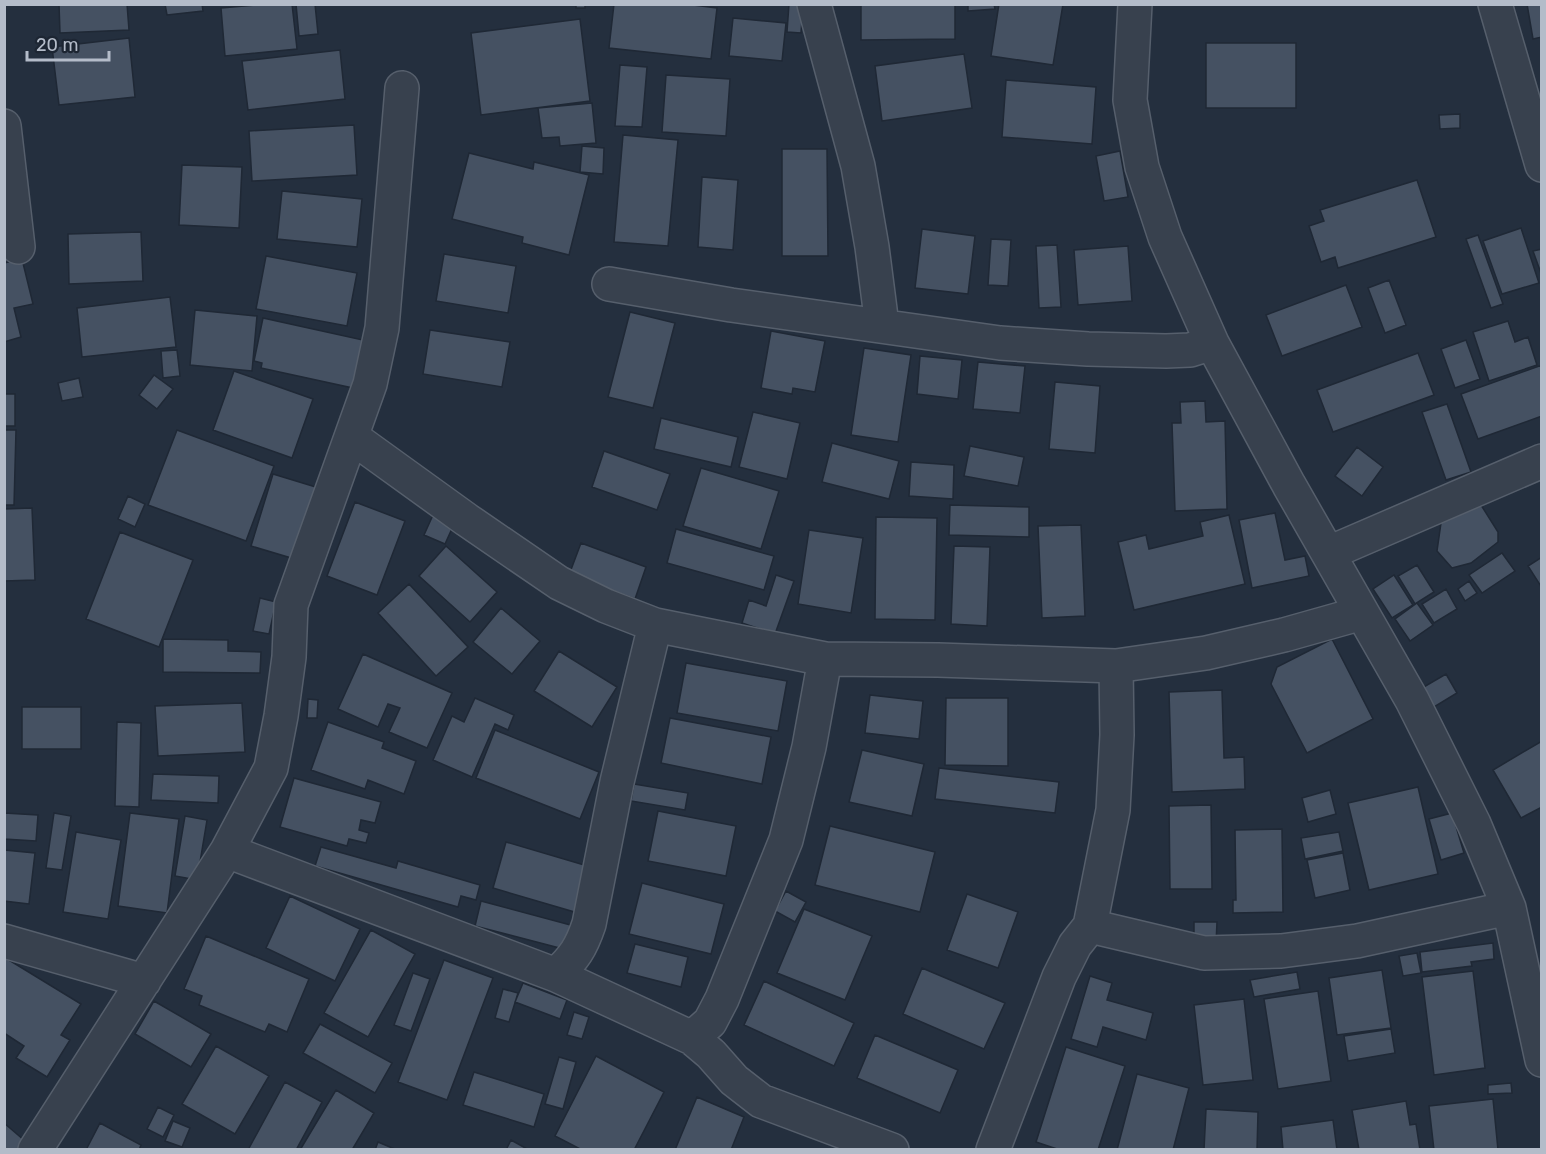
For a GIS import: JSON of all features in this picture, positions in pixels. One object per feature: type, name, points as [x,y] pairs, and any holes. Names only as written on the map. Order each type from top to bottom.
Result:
[{"type":"street","points":[[814,4],[858,166],[882,325]]},
{"type":"street","points":[[1135,4],[1130,100],[1142,167],[1165,237],[1212,343],[1289,485],[1412,700],[1474,824],[1509,908],[1541,1056]]},
{"type":"street","points":[[1495,4],[1542,165]]},
{"type":"street","points":[[35,1149],[227,851],[271,768],[289,657],[291,605],[370,384],[382,328],[402,88]]},
{"type":"street","points":[[4,126],[18,247]]},
{"type":"street","points":[[609,284],[731,305],[1000,343],[1166,351],[1190,350],[1212,343]]},
{"type":"street","points":[[352,436],[467,520],[559,583],[606,606],[655,625],[825,659],[1116,666],[1206,653],[1284,635],[1362,613]]},
{"type":"street","points":[[1329,553],[1542,460]]},
{"type":"street","points":[[556,975],[581,947],[589,924],[617,782],[655,625]]},
{"type":"street","points":[[692,1038],[710,1022],[722,999],[786,840],[808,747],[825,659]]},
{"type":"street","points":[[993,1149],[1059,977],[1075,945],[1090,926],[1113,810],[1117,735],[1116,666]]},
{"type":"street","points":[[227,851],[556,975],[692,1038],[711,1054],[734,1080],[761,1101],[892,1149]]},
{"type":"street","points":[[1090,926],[1204,953],[1281,951],[1358,941],[1509,908]]},
{"type":"street","points":[[4,941],[144,981]]},
{"type":"building","points":[[59,4],[127,4],[129,30],[60,33]]},
{"type":"building","points":[[165,4],[202,4],[203,11],[167,15]]},
{"type":"building","points":[[292,4],[297,49],[225,56],[221,8]]},
{"type":"building","points":[[296,4],[315,4],[318,34],[299,36]]},
{"type":"building","points":[[576,4],[585,4],[585,8],[576,8]]},
{"type":"building","points":[[614,4],[685,4],[717,8],[711,59],[609,48]]},
{"type":"building","points":[[789,4],[803,4],[801,33],[787,32]]},
{"type":"building","points":[[861,4],[955,4],[955,39],[861,40]]},
{"type":"building","points":[[968,4],[994,4],[995,9],[968,11]]},
{"type":"building","points":[[999,4],[1063,4],[1053,65],[991,56]]},
{"type":"building","points":[[1527,4],[1542,4],[1542,37],[1533,39]]},
{"type":"building","points":[[733,18],[786,23],[782,61],[729,56]]},
{"type":"building","points":[[580,19],[590,101],[481,115],[471,33]]},
{"type":"building","points":[[129,38],[135,97],[59,105],[52,47]]},
{"type":"building","points":[[1206,43],[1296,43],[1296,108],[1206,108]]},
{"type":"building","points":[[340,50],[345,99],[248,110],[242,61]]},
{"type":"building","points":[[964,54],[972,108],[882,121],[875,66]]},
{"type":"building","points":[[620,65],[647,67],[642,127],[615,126]]},
{"type":"building","points":[[666,75],[730,79],[726,136],[662,132]]},
{"type":"building","points":[[1006,80],[1096,87],[1092,144],[1002,137]]},
{"type":"building","points":[[592,103],[596,143],[560,146],[559,137],[542,138],[538,108]]},
{"type":"building","points":[[1460,114],[1460,128],[1440,129],[1439,115]]},
{"type":"building","points":[[354,125],[357,175],[252,181],[249,131]]},
{"type":"building","points":[[623,135],[678,140],[668,246],[614,242]]},
{"type":"building","points":[[582,146],[604,148],[603,174],[580,172]]},
{"type":"building","points":[[782,149],[827,149],[828,256],[782,256]]},
{"type":"building","points":[[1120,151],[1128,197],[1104,201],[1096,156]]},
{"type":"building","points":[[469,153],[533,169],[534,162],[589,175],[569,255],[522,243],[523,237],[452,219]]},
{"type":"building","points":[[182,165],[242,167],[239,228],[179,225]]},
{"type":"building","points":[[702,177],[738,180],[733,250],[698,247]]},
{"type":"building","points":[[1417,180],[1436,237],[1338,268],[1335,257],[1321,262],[1309,226],[1324,221],[1320,210]]},
{"type":"building","points":[[282,191],[362,199],[357,247],[277,239]]},
{"type":"building","points":[[1521,228],[1539,283],[1502,294],[1483,241]]},
{"type":"building","points":[[922,229],[975,236],[968,294],[915,288]]},
{"type":"building","points":[[141,232],[143,281],[69,284],[68,234]]},
{"type":"building","points":[[1478,235],[1503,304],[1491,308],[1466,239]]},
{"type":"building","points":[[991,239],[1011,240],[1008,286],[988,285]]},
{"type":"building","points":[[1057,245],[1061,307],[1039,308],[1036,246]]},
{"type":"building","points":[[1128,246],[1132,301],[1078,305],[1074,250]]},
{"type":"building","points":[[1542,249],[1542,276],[1533,251]]},
{"type":"building","points":[[444,254],[516,266],[508,313],[436,301]]},
{"type":"building","points":[[266,256],[357,273],[347,326],[256,309]]},
{"type":"building","points":[[22,259],[33,304],[14,308],[21,337],[4,342],[4,263]]},
{"type":"building","points":[[1389,280],[1406,325],[1385,333],[1368,288]]},
{"type":"building","points":[[1346,285],[1362,327],[1282,356],[1266,315]]},
{"type":"building","points":[[170,297],[176,347],[82,357],[77,308]]},
{"type":"building","points":[[195,310],[257,316],[252,371],[190,365]]},
{"type":"building","points":[[630,312],[675,323],[653,408],[608,397]]},
{"type":"building","points":[[263,318],[363,340],[353,388],[261,368],[262,363],[254,361]]},
{"type":"building","points":[[1508,321],[1515,342],[1528,337],[1537,365],[1489,381],[1473,332]]},
{"type":"building","points":[[430,330],[510,342],[502,387],[423,374]]},
{"type":"building","points":[[771,331],[825,341],[815,392],[793,388],[792,394],[761,388]]},
{"type":"building","points":[[1466,340],[1480,379],[1455,388],[1441,349]]},
{"type":"building","points":[[864,348],[911,355],[898,442],[851,435]]},
{"type":"building","points":[[177,350],[180,376],[163,378],[161,351]]},
{"type":"building","points":[[1418,353],[1434,395],[1333,432],[1317,390]]},
{"type":"building","points":[[920,356],[962,360],[958,399],[917,394]]},
{"type":"building","points":[[978,362],[1025,366],[1020,413],[973,409]]},
{"type":"building","points":[[1542,365],[1542,416],[1478,439],[1461,394]]},
{"type":"building","points":[[234,371],[313,399],[292,458],[213,430]]},
{"type":"building","points":[[154,375],[173,389],[157,409],[139,395]]},
{"type":"building","points":[[79,378],[83,397],[62,401],[58,383]]},
{"type":"building","points":[[1055,382],[1100,386],[1095,453],[1049,449]]},
{"type":"building","points":[[4,394],[15,394],[15,426],[4,426]]},
{"type":"building","points":[[1205,401],[1206,422],[1225,421],[1227,509],[1175,511],[1172,423],[1181,423],[1180,402]]},
{"type":"building","points":[[1447,404],[1471,472],[1446,480],[1422,412]]},
{"type":"building","points":[[753,412],[800,423],[787,479],[739,467]]},
{"type":"building","points":[[661,418],[738,437],[731,467],[654,449]]},
{"type":"building","points":[[4,430],[16,430],[14,505],[4,505]]},
{"type":"building","points":[[177,430],[274,466],[246,541],[148,505]]},
{"type":"building","points":[[832,443],[899,461],[889,499],[822,482]]},
{"type":"building","points":[[970,446],[1024,457],[1018,486],[964,476]]},
{"type":"building","points":[[1357,447],[1383,467],[1362,496],[1335,476]]},
{"type":"building","points":[[604,451],[670,474],[657,510],[592,487]]},
{"type":"building","points":[[911,462],[954,465],[953,499],[909,496]]},
{"type":"building","points":[[701,468],[779,491],[761,549],[683,526]]},
{"type":"building","points":[[273,474],[319,488],[298,560],[251,546]]},
{"type":"building","points":[[128,496],[145,504],[135,527],[118,519]]},
{"type":"building","points":[[355,502],[405,521],[377,595],[327,576]]},
{"type":"building","points":[[950,505],[1029,507],[1029,537],[949,535]]},
{"type":"building","points":[[1481,505],[1498,532],[1498,542],[1471,563],[1452,568],[1437,551],[1441,523],[1463,508]]},
{"type":"building","points":[[32,508],[35,580],[4,581],[4,509]]},
{"type":"building","points":[[1275,513],[1285,560],[1305,556],[1309,576],[1252,588],[1239,520]]},
{"type":"building","points":[[433,515],[454,524],[445,544],[424,535]]},
{"type":"building","points":[[1229,515],[1245,584],[1134,610],[1118,542],[1146,535],[1149,549],[1203,536],[1200,522]]},
{"type":"building","points":[[876,517],[937,518],[935,620],[875,619]]},
{"type":"building","points":[[1081,525],[1085,616],[1042,618],[1038,526]]},
{"type":"building","points":[[676,529],[774,556],[764,590],[667,563]]},
{"type":"building","points":[[809,530],[863,538],[851,613],[798,604]]},
{"type":"building","points":[[120,532],[193,560],[159,647],[86,619]]},
{"type":"building","points":[[581,543],[646,567],[635,599],[569,575]]},
{"type":"building","points":[[446,546],[497,592],[470,622],[419,576]]},
{"type":"building","points":[[954,546],[990,547],[987,626],[951,624]]},
{"type":"building","points":[[1502,553],[1515,571],[1482,593],[1469,575]]},
{"type":"building","points":[[1542,557],[1542,588],[1528,566]]},
{"type":"building","points":[[1417,565],[1434,592],[1415,604],[1398,576]]},
{"type":"building","points":[[776,575],[794,581],[775,634],[742,623],[749,600],[766,606]]},
{"type":"building","points":[[1394,575],[1413,605],[1392,618],[1373,589]]},
{"type":"building","points":[[1469,581],[1477,593],[1465,601],[1458,589]]},
{"type":"building","points":[[409,584],[468,647],[436,676],[378,613]]},
{"type":"building","points":[[1446,589],[1457,609],[1434,623],[1422,604]]},
{"type":"building","points":[[260,598],[276,602],[269,634],[253,631]]},
{"type":"building","points":[[1417,603],[1433,625],[1410,641],[1395,619]]},
{"type":"building","points":[[501,608],[540,641],[512,674],[473,642]]},
{"type":"building","points":[[163,639],[228,640],[228,651],[261,652],[260,673],[163,672]]},
{"type":"building","points":[[1332,639],[1373,719],[1307,753],[1271,684],[1277,667]]},
{"type":"building","points":[[559,651],[617,687],[592,727],[534,691]]},
{"type":"building","points":[[363,654],[452,693],[427,748],[389,732],[400,708],[388,704],[378,727],[338,709]]},
{"type":"building","points":[[686,663],[787,681],[778,731],[677,713]]},
{"type":"building","points":[[1446,674],[1457,693],[1434,707],[1422,688]]},
{"type":"building","points":[[1222,690],[1224,758],[1244,757],[1245,789],[1172,792],[1169,692]]},
{"type":"building","points":[[870,695],[923,701],[919,739],[865,733]]},
{"type":"building","points":[[475,698],[514,715],[508,730],[495,724],[472,777],[433,760],[452,716],[464,722]]},
{"type":"building","points":[[946,698],[1008,698],[1008,766],[945,765]]},
{"type":"building","points":[[308,699],[318,700],[317,718],[307,718]]},
{"type":"building","points":[[242,703],[245,752],[158,756],[155,706]]},
{"type":"building","points":[[22,707],[81,707],[81,749],[22,749]]},
{"type":"building","points":[[670,718],[771,737],[762,784],[661,763]]},
{"type":"building","points":[[117,722],[141,723],[139,807],[115,806]]},
{"type":"building","points":[[328,722],[384,742],[382,748],[416,761],[404,794],[368,780],[365,789],[311,770]]},
{"type":"building","points":[[495,730],[599,772],[580,819],[476,778]]},
{"type":"building","points":[[1542,741],[1542,807],[1521,818],[1493,770]]},
{"type":"building","points":[[862,750],[924,764],[912,816],[849,802]]},
{"type":"building","points":[[939,768],[1059,782],[1055,813],[935,799]]},
{"type":"building","points":[[153,774],[219,776],[218,803],[151,800]]},
{"type":"building","points":[[294,778],[381,802],[375,823],[361,820],[359,830],[369,833],[366,843],[349,839],[347,846],[280,827]]},
{"type":"building","points":[[634,784],[688,793],[685,810],[631,801]]},
{"type":"building","points":[[1418,787],[1438,874],[1369,890],[1348,803]]},
{"type":"building","points":[[1330,790],[1336,814],[1308,822],[1302,798]]},
{"type":"building","points":[[1211,805],[1212,889],[1170,889],[1169,806]]},
{"type":"building","points":[[658,811],[736,826],[726,876],[648,861]]},
{"type":"building","points":[[4,813],[38,815],[36,841],[4,839]]},
{"type":"building","points":[[54,813],[71,816],[62,870],[46,868]]},
{"type":"building","points":[[130,813],[179,819],[167,913],[118,906]]},
{"type":"building","points":[[1452,813],[1464,853],[1441,860],[1429,819]]},
{"type":"building","points":[[185,816],[207,820],[197,880],[175,876]]},
{"type":"building","points":[[830,826],[935,852],[920,912],[815,885]]},
{"type":"building","points":[[1282,829],[1283,912],[1233,913],[1233,900],[1236,900],[1235,830]]},
{"type":"building","points":[[76,832],[121,840],[108,919],[63,912]]},
{"type":"building","points":[[1339,832],[1343,851],[1305,859],[1301,838]]},
{"type":"building","points":[[506,842],[591,867],[578,913],[493,888]]},
{"type":"building","points":[[321,847],[396,868],[398,861],[480,885],[476,900],[461,896],[458,907],[315,866]]},
{"type":"building","points":[[4,850],[35,853],[29,904],[4,901]]},
{"type":"building","points":[[1343,853],[1350,890],[1315,898],[1307,860]]},
{"type":"building","points":[[642,883],[724,904],[711,954],[629,934]]},
{"type":"building","points":[[786,891],[806,902],[795,922],[775,911]]},
{"type":"building","points":[[967,894],[1018,912],[998,968],[947,950]]},
{"type":"building","points":[[290,896],[360,929],[335,981],[266,948]]},
{"type":"building","points":[[481,901],[578,927],[571,951],[475,926]]},
{"type":"building","points":[[804,909],[872,936],[845,1000],[777,973]]},
{"type":"building","points":[[1194,922],[1217,922],[1216,944],[1194,943]]},
{"type":"building","points":[[371,930],[415,954],[368,1037],[324,1013]]},
{"type":"building","points":[[206,936],[309,979],[287,1032],[269,1024],[265,1032],[199,1005],[202,996],[184,989]]},
{"type":"building","points":[[1493,943],[1494,959],[1471,962],[1472,966],[1422,972],[1420,952]]},
{"type":"building","points":[[635,944],[688,957],[681,987],[627,973]]},
{"type":"building","points":[[1417,953],[1421,973],[1403,976],[1399,956]]},
{"type":"building","points":[[4,957],[81,1004],[61,1035],[70,1040],[47,1077],[16,1058],[24,1046],[4,1033]]},
{"type":"building","points":[[444,960],[493,978],[447,1100],[398,1082]]},
{"type":"building","points":[[922,968],[1005,1003],[984,1049],[903,1014]]},
{"type":"building","points":[[1382,970],[1391,1028],[1337,1035],[1329,978]]},
{"type":"building","points":[[1473,971],[1485,1068],[1434,1075],[1422,977]]},
{"type":"building","points":[[1297,972],[1300,989],[1254,997],[1250,980]]},
{"type":"building","points":[[413,973],[430,979],[411,1031],[394,1025]]},
{"type":"building","points":[[1090,976],[1112,983],[1107,1000],[1153,1013],[1146,1040],[1103,1027],[1097,1047],[1071,1039]]},
{"type":"building","points":[[764,981],[854,1023],[834,1066],[744,1025]]},
{"type":"building","points":[[523,983],[567,1000],[560,1019],[515,1002]]},
{"type":"building","points":[[503,989],[518,993],[509,1022],[495,1018]]},
{"type":"building","points":[[1318,991],[1331,1081],[1278,1089],[1264,999]]},
{"type":"building","points":[[1244,999],[1253,1080],[1203,1085],[1194,1005]]},
{"type":"building","points":[[154,1001],[211,1034],[191,1067],[135,1034]]},
{"type":"building","points":[[574,1012],[589,1017],[582,1039],[567,1035]]},
{"type":"building","points":[[320,1024],[392,1063],[375,1093],[303,1053]]},
{"type":"building","points":[[1391,1029],[1395,1053],[1348,1061],[1344,1036]]},
{"type":"building","points":[[875,1035],[958,1070],[940,1113],[857,1078]]},
{"type":"building","points":[[216,1046],[269,1076],[235,1134],[182,1104]]},
{"type":"building","points":[[1066,1047],[1125,1066],[1098,1150],[1060,1150],[1036,1142]]},
{"type":"building","points":[[596,1056],[664,1092],[634,1150],[582,1150],[555,1136]]},
{"type":"building","points":[[559,1057],[576,1062],[563,1109],[545,1104]]},
{"type":"building","points":[[474,1072],[544,1094],[534,1127],[463,1105]]},
{"type":"building","points":[[1137,1074],[1189,1088],[1173,1150],[1117,1150]]},
{"type":"building","points":[[285,1082],[322,1102],[296,1150],[248,1150]]},
{"type":"building","points":[[1511,1083],[1512,1093],[1488,1094],[1488,1085]]},
{"type":"building","points":[[336,1090],[374,1113],[352,1150],[300,1150]]},
{"type":"building","points":[[697,1097],[744,1117],[731,1150],[675,1150]]},
{"type":"building","points":[[1493,1099],[1498,1150],[1434,1150],[1429,1106]]},
{"type":"building","points":[[1406,1101],[1410,1125],[1416,1124],[1420,1150],[1359,1150],[1352,1110]]},
{"type":"building","points":[[158,1107],[174,1115],[163,1137],[147,1129]]},
{"type":"building","points":[[1206,1109],[1258,1112],[1257,1150],[1204,1150]]},
{"type":"building","points":[[1333,1120],[1337,1150],[1283,1150],[1281,1127]]},
{"type":"building","points":[[173,1121],[190,1128],[182,1147],[165,1141]]},
{"type":"building","points":[[4,1123],[25,1141],[18,1150],[4,1150]]},
{"type":"building","points":[[100,1123],[141,1145],[139,1150],[86,1150]]},
{"type":"building","points":[[511,1140],[529,1150],[506,1150]]},
{"type":"building","points":[[378,1142],[397,1150],[375,1150]]}]
